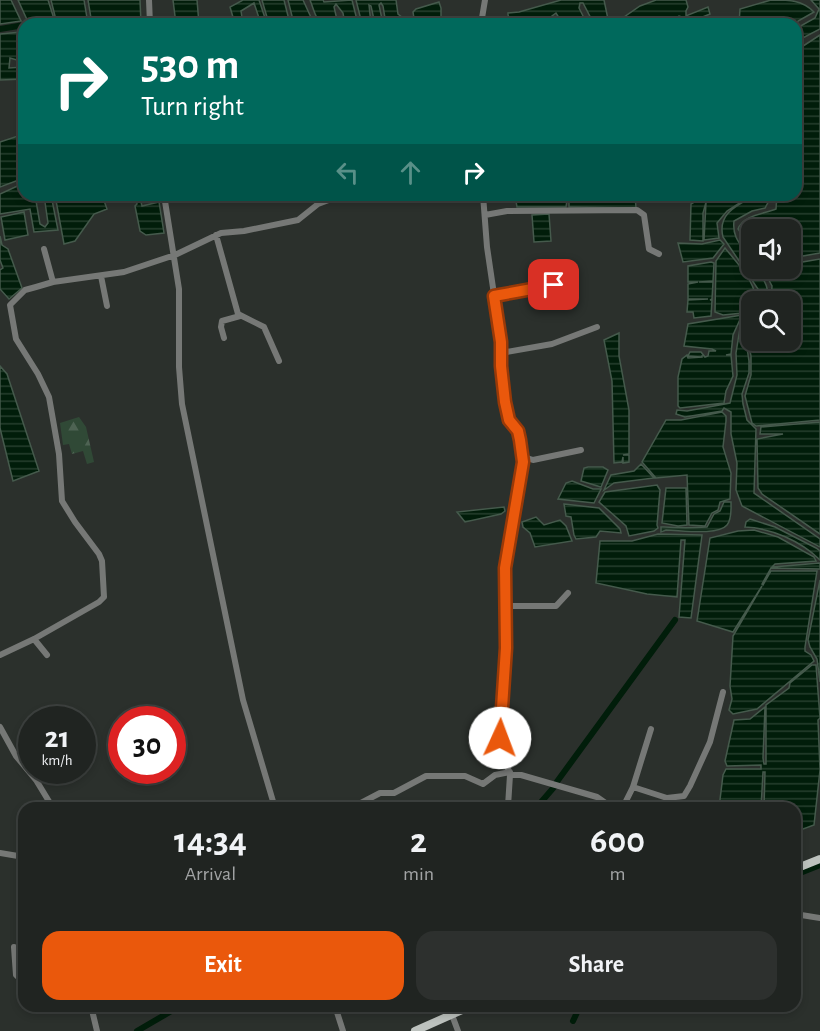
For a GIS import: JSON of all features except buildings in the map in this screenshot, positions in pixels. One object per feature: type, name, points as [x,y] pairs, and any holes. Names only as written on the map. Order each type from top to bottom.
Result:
[{"type":"main road","points":[[801,867],[820,859]]},
{"type":"main road","points":[[415,1031],[458,1012]]},
{"type":"street","points":[[149,0],[150,18]]},
{"type":"street","points":[[482,18],[485,0]]},
{"type":"street","points":[[165,201],[179,289],[179,368],[182,404],[243,700],[272,802]]},
{"type":"street","points":[[0,655],[34,639],[102,600],[104,594],[102,561],[99,554],[62,501],[59,454],[49,397],[38,374],[16,339],[7,304],[25,290],[53,282],[124,272],[175,255],[221,233],[244,231],[298,220],[318,204],[326,201]]},
{"type":"street","points":[[484,201],[487,247],[501,342],[505,402],[509,420],[518,431],[523,462],[505,568],[506,648],[500,738],[502,752],[510,774],[508,802]]},
{"type":"street","points":[[485,215],[507,211],[637,210],[644,215],[649,249],[659,254]]},
{"type":"street","points":[[216,235],[240,316]]},
{"type":"street","points":[[44,249],[53,282]]},
{"type":"street","points":[[101,276],[107,306]]},
{"type":"street","points":[[494,296],[554,285]]},
{"type":"street","points":[[224,338],[222,321],[240,316],[255,321],[264,327],[279,361]]},
{"type":"street","points":[[501,353],[552,344],[597,327]]},
{"type":"street","points":[[523,462],[527,458],[533,460],[581,450]]},
{"type":"street","points":[[505,606],[556,606],[568,593]]},
{"type":"street","points":[[34,639],[47,655]]},
{"type":"street","points":[[633,787],[667,798],[684,796],[710,742],[723,692]]},
{"type":"street","points":[[0,727],[23,767],[36,780],[49,802]]},
{"type":"street","points":[[627,802],[651,729]]},
{"type":"street","points":[[0,744],[6,738]]},
{"type":"street","points":[[363,802],[380,793],[394,793],[426,776],[465,776],[483,784],[495,775],[510,774],[544,781],[597,797],[603,802]]},
{"type":"street","points":[[0,853],[18,856]]},
{"type":"street","points":[[801,915],[820,918]]},
{"type":"street","points":[[14,947],[18,977]]},
{"type":"street","points":[[92,1012],[97,1031]]},
{"type":"street","points":[[337,1012],[343,1031]]},
{"type":"street","points":[[452,1015],[458,1031]]},
{"type":"green space","points":[[79,417],[86,427],[94,462],[87,464],[83,451],[72,454],[69,444],[63,445],[60,423]]},
{"type":"shaded area","points":[[0,0],[11,0],[20,18],[18,21],[0,24]]},
{"type":"shaded area","points":[[18,0],[48,0],[54,18],[26,18]]},
{"type":"shaded area","points":[[51,0],[84,0],[87,18],[56,18]]},
{"type":"shaded area","points":[[88,0],[140,0],[141,18],[91,18]]},
{"type":"shaded area","points":[[173,0],[197,0],[198,18],[175,18]]},
{"type":"shaded area","points":[[243,0],[259,0],[265,18],[259,18],[254,3],[241,11],[242,18],[233,18],[230,7]]},
{"type":"shaded area","points":[[262,0],[284,0],[288,18],[267,18]]},
{"type":"shaded area","points":[[288,0],[303,0],[311,18],[292,18]]},
{"type":"shaded area","points":[[310,0],[323,0],[324,2],[352,0],[356,18],[344,18],[336,4],[334,7],[337,18],[317,18]]},
{"type":"shaded area","points":[[356,0],[396,0],[398,14],[403,18],[385,18],[381,3],[379,5],[382,18],[374,18],[369,5],[370,18],[360,18]]},
{"type":"shaded area","points":[[561,0],[604,0],[608,18],[591,18],[583,3],[580,3],[579,8],[584,18],[559,18],[556,13],[552,16],[553,18],[510,18],[508,15],[508,13]]},
{"type":"shaded area","points":[[656,0],[686,0],[688,7],[686,16],[708,7],[710,14],[700,18],[679,16],[676,18],[623,18],[640,6]]},
{"type":"shaded area","points":[[771,0],[784,0],[805,5],[814,12],[802,19],[739,18],[740,9]]},
{"type":"shaded area","points":[[811,0],[820,0],[820,29],[802,38],[802,25],[815,18],[819,9]]},
{"type":"shaded area","points":[[439,2],[441,18],[414,18],[413,12]]},
{"type":"shaded area","points":[[18,32],[18,60],[10,58],[9,68],[18,67],[18,79],[0,80],[0,34]]},
{"type":"shaded area","points":[[820,35],[820,253],[801,256],[801,219],[747,219],[776,209],[777,201],[802,201],[802,47]]},
{"type":"shaded area","points":[[18,136],[18,180],[0,187],[0,142]]},
{"type":"shaded area","points":[[18,186],[18,201],[36,201],[40,224],[45,227],[48,223],[45,201],[52,201],[58,230],[34,232],[30,209],[0,214],[0,194]]},
{"type":"shaded area","points":[[56,201],[104,201],[107,209],[94,214],[75,241],[64,244]]},
{"type":"shaded area","points":[[137,201],[143,201],[142,206],[159,202],[164,233],[146,235],[140,231],[135,206]]},
{"type":"shaded area","points":[[516,201],[567,201],[566,207],[517,207]]},
{"type":"shaded area","points":[[569,201],[635,201],[636,208],[569,207]]},
{"type":"shaded area","points":[[696,201],[706,201],[703,213],[703,241],[690,240],[691,204]]},
{"type":"shaded area","points":[[707,201],[743,201],[727,211],[717,223],[719,238],[704,240]]},
{"type":"shaded area","points":[[744,201],[769,201],[765,208],[752,211],[734,221],[734,229],[741,246],[741,264],[723,237],[723,222],[730,211]]},
{"type":"shaded area","points":[[24,212],[28,235],[5,240],[1,217]]},
{"type":"shaded area","points":[[549,214],[551,241],[534,242],[532,215]]},
{"type":"shaded area","points":[[0,236],[2,245],[8,249],[22,288],[9,299],[0,289],[0,270],[3,268],[0,260]]},
{"type":"shaded area","points":[[720,240],[724,244],[713,258],[683,262],[678,243],[702,244]]},
{"type":"shaded area","points":[[725,248],[741,268],[741,279],[749,279],[754,291],[741,291],[741,313],[723,315],[715,312],[716,261]]},
{"type":"shaded area","points":[[820,259],[820,420],[756,426],[752,423],[745,396],[751,375],[750,351],[801,351],[801,291],[772,291],[768,279],[801,279],[801,262]]},
{"type":"shaded area","points":[[714,263],[713,281],[699,282],[713,282],[712,299],[710,300],[712,300],[711,316],[694,318],[693,312],[687,312],[688,300],[708,299],[688,299],[688,284],[698,282],[688,282],[688,266]]},
{"type":"shaded area","points":[[751,279],[763,279],[768,291],[758,291]]},
{"type":"shaded area","points":[[741,315],[733,335],[731,354],[726,355],[731,355],[733,376],[726,391],[724,403],[680,408],[678,406],[678,377],[682,359],[687,355],[688,358],[702,357],[688,356],[690,352],[701,352],[705,357],[708,356],[709,351],[716,351],[684,346],[688,324]]},
{"type":"shaded area","points":[[741,326],[741,351],[747,351],[749,361],[749,373],[742,394],[743,404],[747,420],[756,429],[754,493],[820,539],[820,547],[742,506],[736,490],[737,463],[731,434],[731,412],[724,408],[722,411],[685,417],[676,414],[677,410],[687,411],[730,403],[737,375],[736,353]]},
{"type":"shaded area","points":[[619,333],[619,356],[629,410],[629,454],[623,455],[629,455],[629,462],[623,463],[623,457],[622,462],[614,463],[612,381],[604,340]]},
{"type":"shaded area","points":[[0,366],[7,374],[39,471],[13,481],[0,428]]},
{"type":"shaded area","points":[[722,412],[726,416],[723,447],[731,473],[730,499],[720,502],[718,510],[712,513],[705,526],[689,525],[687,475],[656,478],[642,462],[666,420],[681,420]]},
{"type":"shaded area","points":[[820,422],[820,534],[762,494],[758,488],[757,439],[783,434],[760,434],[761,427]]},
{"type":"shaded area","points":[[641,464],[654,478],[614,483],[604,490],[611,475],[634,471]]},
{"type":"shaded area","points":[[603,467],[608,470],[601,487],[581,481],[584,468]]},
{"type":"shaded area","points":[[572,481],[593,489],[601,489],[594,503],[558,499],[566,483]]},
{"type":"shaded area","points":[[657,485],[660,490],[658,528],[654,531],[629,536],[626,526],[599,502],[605,492]]},
{"type":"shaded area","points":[[666,488],[686,488],[687,525],[662,523]]},
{"type":"shaded area","points":[[724,502],[731,502],[731,514],[729,523],[722,528],[707,531],[666,530],[661,532],[661,527],[707,527]]},
{"type":"shaded area","points":[[564,504],[599,508],[620,529],[621,533],[600,531],[596,537],[576,539],[571,517],[566,516]]},
{"type":"shaded area","points":[[504,507],[505,511],[501,514],[465,522],[457,512]]},
{"type":"shaded area","points":[[536,517],[544,525],[560,520],[566,526],[572,541],[535,547],[530,533],[523,527],[522,522]]},
{"type":"shaded area","points":[[750,519],[775,527],[816,548],[820,551],[820,560],[795,541],[765,530],[745,527],[746,522]]},
{"type":"shaded area","points":[[754,530],[778,537],[814,557],[816,561],[775,564],[772,567],[820,563],[820,569],[771,568],[762,584],[771,571],[817,571],[805,647],[805,651],[814,661],[757,709],[733,714],[729,710],[732,699],[730,686],[733,636],[762,586],[733,632],[697,621],[710,538],[738,531]]},
{"type":"shaded area","points":[[658,534],[702,535],[691,618],[679,617],[685,540],[681,540],[677,597],[647,594],[596,583],[600,541],[632,541]]},
{"type":"shaded area","points":[[820,580],[820,682],[817,659],[808,640]]},
{"type":"shaded area","points":[[812,665],[816,665],[820,718],[818,720],[820,770],[814,825],[801,830],[801,802],[764,802],[765,772],[763,772],[761,802],[720,802],[723,775],[726,769],[761,769],[761,765],[727,766],[725,761],[734,720],[750,719],[765,707],[763,758],[766,764],[766,705],[789,688],[790,683]]},
{"type":"waterway","points":[[0,29],[18,26]]},
{"type":"waterway","points":[[556,783],[675,620]]},
{"type":"waterway","points":[[541,802],[555,786]]},
{"type":"waterway","points":[[801,873],[820,865]]},
{"type":"waterway","points":[[137,1031],[170,1012]]},
{"type":"waterway","points":[[573,1021],[577,1012]]},
{"type":"route","points":[[500,738],[506,648],[505,568],[523,462],[518,431],[509,420],[505,402],[501,342],[494,296],[554,285]]}]
